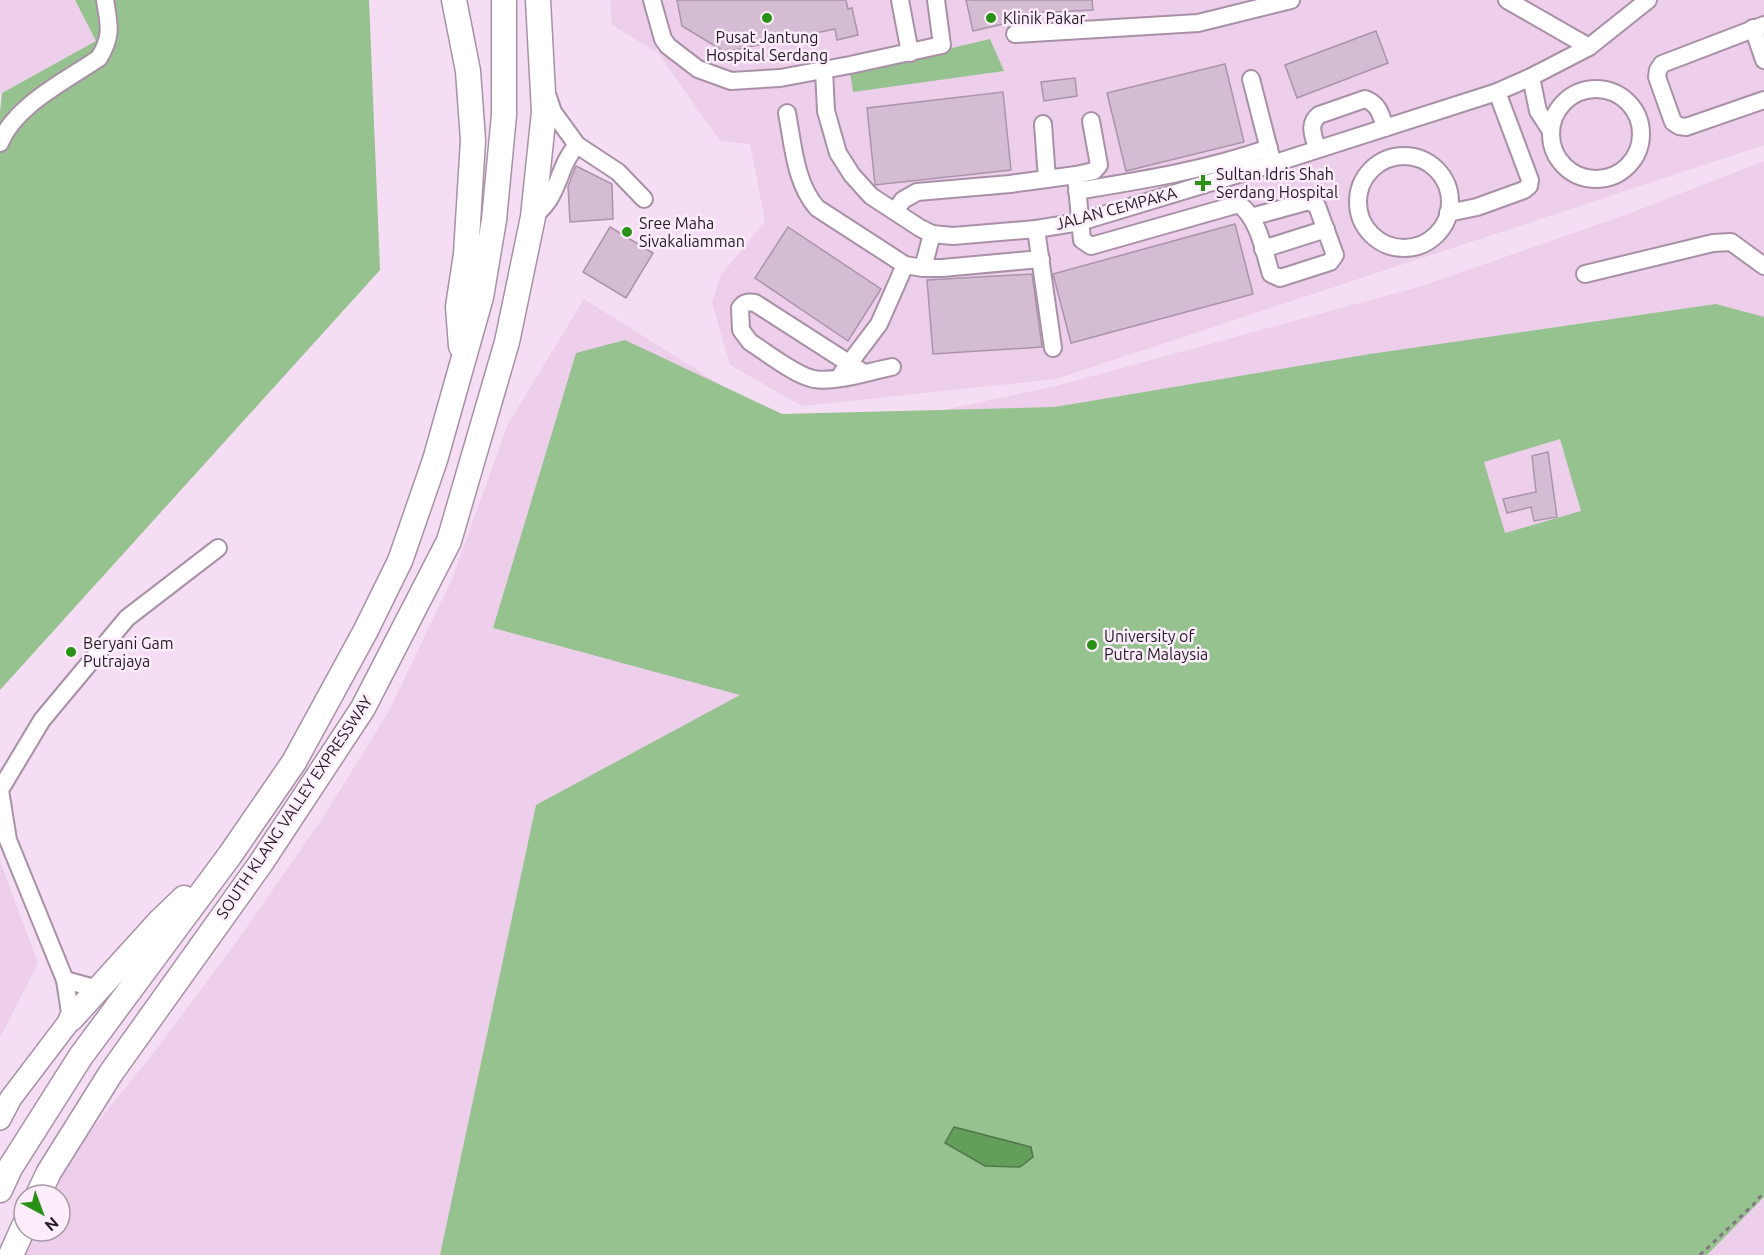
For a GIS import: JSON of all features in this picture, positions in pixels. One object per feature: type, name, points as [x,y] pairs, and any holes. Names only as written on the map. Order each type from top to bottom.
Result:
[{"type":"highway","points":[[454,0],[468,71],[473,140],[466,254],[458,307],[462,363]]},
{"type":"highway","name":"SOUTH KLANG VALLEY EXPRESSWAY","points":[[0,1190],[10,1168],[81,1056],[230,855],[294,762],[365,633],[400,561],[435,460],[481,297],[494,220],[504,115],[504,0]]},
{"type":"highway","name":"SOUTH KLANG VALLEY EXPRESSWAY","points":[[44,1183],[111,1073],[261,863],[363,708],[449,541],[507,342],[533,217],[544,112],[538,0]]},
{"type":"highway","points":[[71,1019],[159,922],[230,855]]},
{"type":"main road","points":[[0,1119],[11,1098],[71,1019]]},
{"type":"street","points":[[0,143],[3,135],[18,115],[99,58],[107,45],[110,28],[105,0]]},
{"type":"street","points":[[652,0],[663,39],[668,46],[698,69],[731,81],[780,78],[942,45],[936,0]]},
{"type":"street","points":[[900,0],[910,53]]},
{"type":"street","points":[[1015,34],[1198,23],[1291,0]]},
{"type":"street","points":[[1507,0],[1589,47]]},
{"type":"street","name":"JALAN CEMPAKA","points":[[824,70],[826,111],[838,153],[852,175],[871,196],[932,234],[953,236],[1036,229],[1080,222],[1190,189],[1271,156],[1317,149],[1497,92],[1589,47],[1648,0]]},
{"type":"street","points":[[1764,60],[1758,27],[1662,64],[1657,77],[1672,122],[1678,126],[1686,127],[1764,100]]},
{"type":"street","points":[[1531,77],[1538,111],[1551,131],[1552,145],[1557,158],[1579,177],[1593,180],[1620,173],[1631,164],[1639,151],[1642,137],[1640,122],[1634,107],[1622,96],[1600,89],[1577,93],[1564,102],[1555,115],[1551,131]]},
{"type":"street","points":[[895,212],[903,200],[916,192],[1047,179],[1077,183],[1170,175],[1227,162],[1271,156],[1251,79]]},
{"type":"street","points":[[542,80],[553,112],[577,145],[618,172],[644,199]]},
{"type":"street","points":[[1448,213],[1477,207],[1524,190],[1529,186],[1530,180],[1497,92]]},
{"type":"street","points":[[1317,149],[1311,127],[1313,120],[1319,115],[1365,99],[1377,107],[1385,128]]},
{"type":"street","points":[[787,112],[802,184],[808,197],[817,208],[905,266],[942,268],[1041,259]]},
{"type":"street","points":[[1077,183],[1094,171],[1098,165],[1091,121]]},
{"type":"street","points":[[1043,124],[1047,179]]},
{"type":"street","points":[[533,217],[545,206],[568,155],[577,145]]},
{"type":"street","points":[[1407,156],[1423,160],[1436,168],[1445,181],[1449,197],[1448,213],[1443,226],[1427,241],[1407,248],[1392,246],[1379,241],[1364,225],[1358,205],[1359,190],[1366,176],[1377,164],[1391,157],[1407,156]]},
{"type":"street","points":[[1077,183],[1082,240],[1091,246],[1239,204],[1251,217],[1271,274],[1275,278],[1330,262],[1335,255],[1317,206],[1309,201],[1251,217]]},
{"type":"street","points":[[1190,189],[1194,217]]},
{"type":"street","points":[[1036,229],[1053,348]]},
{"type":"street","points":[[1263,249],[1326,229]]},
{"type":"street","points":[[923,268],[932,234]]},
{"type":"street","points":[[1585,274],[1713,243],[1731,242],[1764,266]]},
{"type":"street","points":[[838,378],[879,324],[905,266]]},
{"type":"street","points":[[864,373],[755,303],[743,304],[740,308],[741,330],[750,342],[804,376],[822,380],[838,378],[864,373],[892,367]]},
{"type":"street","points":[[71,1019],[65,980],[8,840],[0,789],[42,720],[127,618],[218,548]]},
{"type":"street","points":[[65,980],[98,989]]},
{"type":"path","points":[[1700,1255],[1764,1192]]},
{"type":"shaded area","points":[[0,0],[75,0],[96,41],[0,94]]},
{"type":"shaded area","points":[[75,0],[369,0],[380,270],[0,690],[0,112],[2,93],[96,41]]},
{"type":"shaded area","name":"Sultan Idris Shah Serdang Hospital","points":[[610,0],[1764,0],[1764,145],[1056,379],[802,406],[730,365],[712,303],[721,275],[765,221],[750,144],[720,141],[658,53],[612,25]]},
{"type":"shaded area","points":[[990,39],[1004,71],[853,92],[850,72]]},
{"type":"shaded area","name":"University of Putra Malaysia","points":[[1764,161],[1764,1255],[0,1255],[0,1244],[12,1229],[12,1243],[72,1243],[72,1183],[49,1183],[160,1045],[242,934],[324,816],[389,711],[452,579],[508,424],[584,299],[807,439],[1056,386],[1422,286],[1628,214]]},
{"type":"shaded area","name":"University of Putra Malaysia","points":[[1716,304],[1764,317],[1764,1197],[1707,1255],[440,1255],[536,805],[740,695],[493,628],[576,353],[625,340],[782,414],[1055,407],[1370,354]],"holes":[[[1560,439],[1581,511],[1505,533],[1484,462]]]},
{"type":"shaded area","points":[[0,861],[38,963],[0,1038]]},
{"type":"shaded area","points":[[954,1127],[1031,1147],[1033,1157],[1020,1167],[985,1166],[945,1143]]},
{"type":"building","name":"Pusat Jantung Hospital Serdang","points":[[677,0],[846,0],[848,9],[852,8],[858,35],[837,40],[835,29],[725,52],[682,26]]},
{"type":"building","name":"Klinik Pakar","points":[[966,0],[1092,0],[1093,10],[1011,14],[1012,22],[973,31]]},
{"type":"building","points":[[1376,31],[1388,63],[1297,98],[1285,65]]},
{"type":"building","points":[[1225,64],[1244,142],[1126,171],[1107,93]]},
{"type":"building","points":[[1075,78],[1077,96],[1044,101],[1041,82]]},
{"type":"building","points":[[1003,92],[1011,170],[875,185],[867,108]]},
{"type":"building","points":[[576,166],[612,184],[613,219],[570,222],[568,186]]},
{"type":"building","points":[[1235,224],[1253,294],[1071,343],[1053,274]]},
{"type":"building","points":[[610,227],[653,253],[626,298],[583,272]]},
{"type":"building","points":[[788,227],[881,289],[848,341],[755,278]]},
{"type":"building","points":[[1032,274],[1042,347],[933,354],[927,280]]},
{"type":"building","points":[[1548,452],[1557,517],[1534,521],[1531,507],[1507,513],[1503,499],[1536,492],[1532,456]]},
{"type":"place","name":"Pusat Jantung Hospital Serdang","points":[[767,18]]},
{"type":"place","name":"Klinik Pakar","points":[[991,18]]},
{"type":"place","name":"Sultan Idris Shah Serdang Hospital","points":[[1203,183]]},
{"type":"place","name":"Sree Maha Sivakaliamman","points":[[627,232]]},
{"type":"place","name":"University of Putra Malaysia","points":[[1092,645]]},
{"type":"place","name":"Beryani Gam Putrajaya","points":[[71,652]]}]
